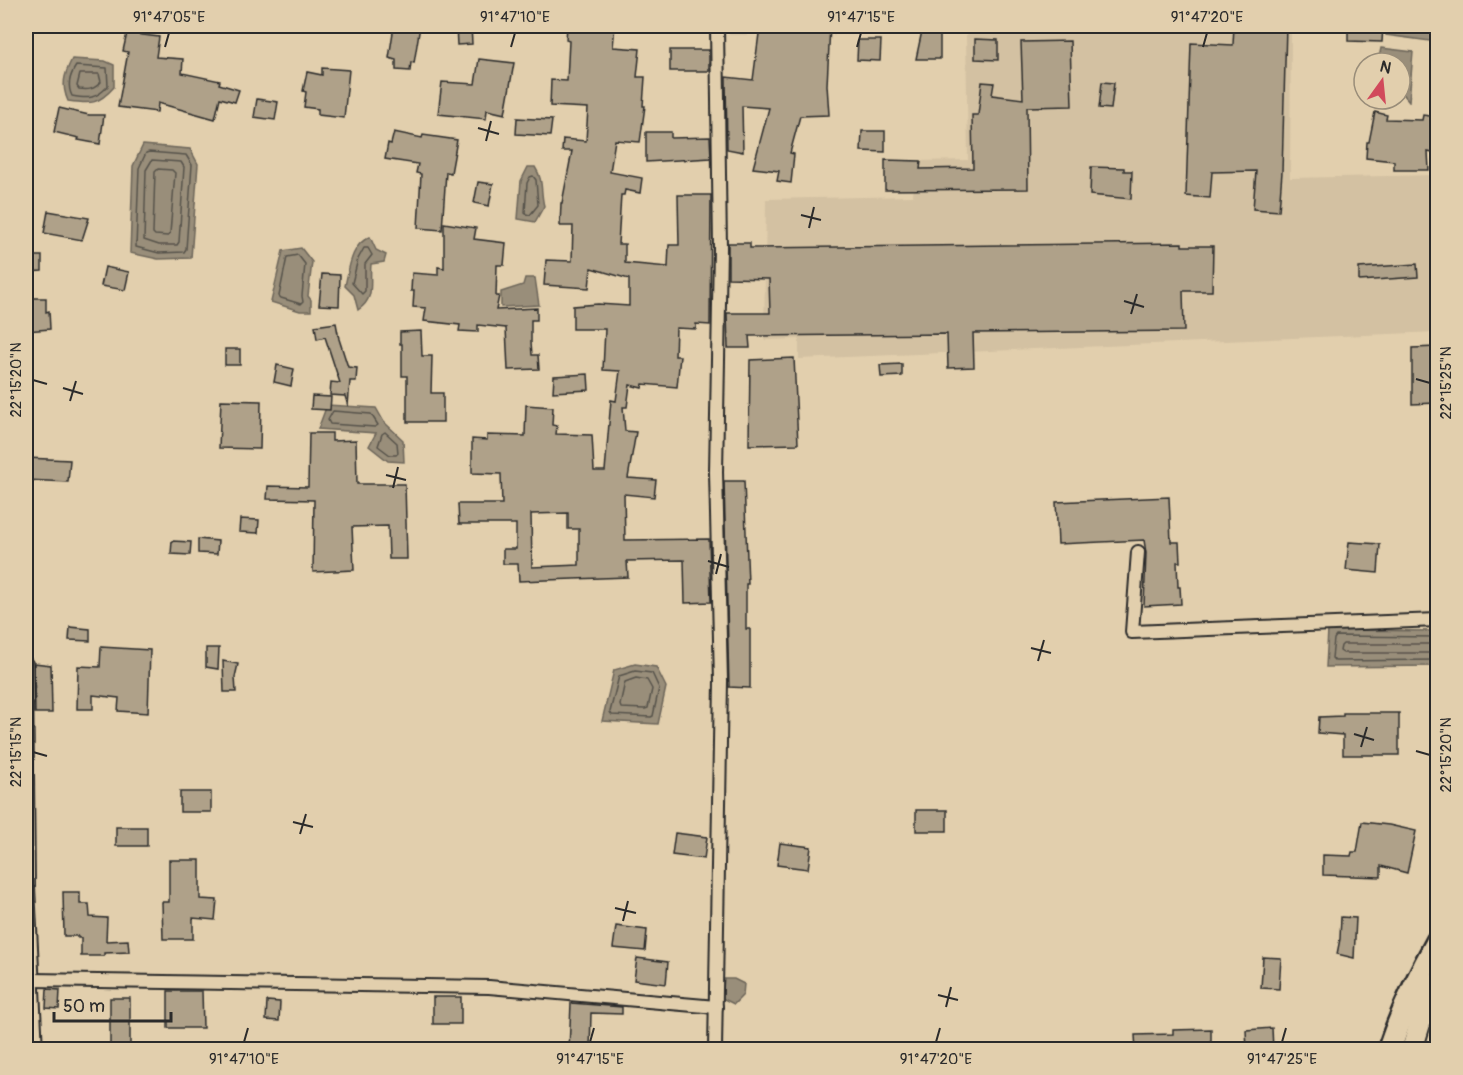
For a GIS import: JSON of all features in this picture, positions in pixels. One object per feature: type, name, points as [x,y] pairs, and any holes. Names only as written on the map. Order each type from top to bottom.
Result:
[{"type":"highway","points":[[1389,1050],[1398,1021],[1437,942]]},
{"type":"highway","points":[[1402,1050],[1421,997],[1437,966]]},
{"type":"main road","points":[[1380,1050],[1409,974],[1437,928]]},
{"type":"main road","points":[[1412,1050],[1425,1007],[1437,983]]},
{"type":"street","points":[[715,1050],[722,681],[716,472],[720,249],[717,26]]},
{"type":"street","points":[[1138,552],[1132,632],[1437,620]]},
{"type":"street","points":[[26,664],[28,887],[36,1050]]},
{"type":"street","points":[[32,980],[489,987],[716,1006]]},
{"type":"shaded area","points":[[730,26],[738,26],[738,31],[830,31],[831,26],[1234,26],[1234,40],[1282,171],[1286,26],[1291,26],[1290,178],[1437,175],[1437,332],[799,359],[799,339],[764,340],[766,199],[913,196],[916,161],[968,160],[966,34],[729,35]],"holes":[[[1192,43],[1227,45],[1222,172],[1187,171]],[[1027,115],[1028,189],[920,190],[920,169],[973,168]],[[1182,243],[1183,331],[770,335],[769,247]]]},
{"type":"water","points":[[1387,26],[1437,26],[1437,42],[1386,35]]},
{"type":"water","points":[[1381,48],[1405,51],[1380,51]]},
{"type":"water","points":[[72,59],[105,61],[114,65],[114,87],[94,102],[68,101],[64,80]]},
{"type":"water","points":[[143,145],[190,149],[198,164],[191,258],[158,259],[130,253],[133,166]]},
{"type":"water","points":[[528,167],[535,167],[541,181],[544,206],[535,222],[518,219],[521,181]]},
{"type":"water","points":[[370,237],[376,250],[386,255],[384,262],[371,264],[371,290],[364,305],[358,310],[354,295],[345,286],[355,251],[364,240]]},
{"type":"water","points":[[301,248],[312,262],[308,296],[311,300],[311,311],[300,311],[271,302],[283,251]]},
{"type":"water","points":[[525,278],[535,278],[539,305],[501,307],[501,292],[523,285]]},
{"type":"water","points":[[327,405],[376,408],[384,422],[403,440],[404,462],[388,461],[369,446],[376,433],[318,429]]},
{"type":"water","points":[[1328,630],[1437,631],[1437,666],[1326,667]]},
{"type":"water","points":[[635,664],[656,667],[666,687],[658,724],[602,721],[614,670]]},
{"type":"water","points":[[724,979],[734,979],[744,984],[743,995],[734,1004],[722,998]]},
{"type":"building","points":[[394,26],[420,26],[414,63],[411,62],[410,71],[396,70],[396,60],[389,58]]},
{"type":"building","points":[[456,26],[471,26],[472,44],[457,45]]},
{"type":"building","points":[[567,26],[615,26],[613,47],[640,49],[637,77],[645,77],[643,106],[645,106],[640,142],[615,140],[610,172],[642,178],[640,193],[625,190],[624,195],[621,195],[618,244],[625,244],[625,263],[668,267],[669,245],[679,245],[678,195],[711,195],[710,325],[696,324],[696,329],[676,328],[675,356],[680,356],[677,387],[643,384],[642,388],[630,385],[627,407],[623,407],[625,431],[636,432],[628,478],[656,480],[654,497],[624,494],[625,540],[709,539],[711,602],[685,603],[684,560],[627,561],[628,577],[519,581],[518,564],[503,564],[503,549],[516,549],[516,524],[459,524],[458,504],[502,504],[501,474],[472,473],[472,439],[487,440],[487,435],[525,436],[526,405],[553,407],[552,425],[557,426],[556,434],[592,435],[594,471],[605,471],[611,400],[616,401],[620,371],[603,370],[605,329],[573,329],[573,306],[598,304],[629,306],[629,279],[591,268],[589,288],[544,285],[546,260],[572,261],[573,226],[560,226],[561,203],[572,151],[562,151],[563,139],[586,141],[588,108],[550,106],[551,80],[567,81],[569,41],[566,40]],"holes":[[[568,513],[568,529],[579,529],[579,565],[532,567],[531,514]]]},
{"type":"building","points":[[760,26],[830,26],[827,85],[829,115],[800,116],[790,153],[794,154],[791,183],[777,181],[779,171],[753,168],[769,108],[742,106],[743,152],[727,149],[726,77],[753,80]]},
{"type":"building","points":[[923,26],[940,26],[940,59],[916,59]]},
{"type":"building","points":[[1234,26],[1286,26],[1279,211],[1253,209],[1256,171],[1212,172],[1210,198],[1186,196],[1191,43],[1233,45]]},
{"type":"building","points":[[1348,26],[1383,26],[1382,42],[1348,41]]},
{"type":"building","points":[[127,33],[159,37],[156,57],[183,59],[182,73],[220,81],[219,84],[239,90],[235,102],[220,98],[215,119],[158,103],[157,112],[118,107],[128,52],[123,51]]},
{"type":"building","points":[[975,39],[998,40],[998,60],[975,59]]},
{"type":"building","points":[[858,40],[881,40],[880,61],[857,60]]},
{"type":"building","points":[[1070,41],[1072,106],[1027,107],[1028,189],[885,190],[885,160],[921,161],[920,169],[973,168],[972,115],[978,115],[982,82],[994,83],[992,95],[1023,99],[1021,42]]},
{"type":"building","points":[[670,50],[709,50],[709,71],[670,71]]},
{"type":"building","points":[[479,59],[514,63],[505,114],[487,110],[486,119],[438,114],[442,82],[475,84]]},
{"type":"building","points":[[322,68],[349,70],[344,118],[318,115],[318,109],[304,107],[306,92],[303,91],[307,72],[322,75]]},
{"type":"building","points":[[1102,82],[1114,83],[1111,109],[1099,108]]},
{"type":"building","points":[[257,99],[278,102],[275,120],[254,117]]},
{"type":"building","points":[[59,108],[89,115],[104,115],[100,144],[54,132]]},
{"type":"building","points":[[1375,112],[1387,115],[1386,119],[1422,120],[1423,115],[1437,117],[1437,154],[1428,152],[1429,170],[1394,170],[1394,161],[1366,158],[1367,142],[1369,142]]},
{"type":"building","points":[[517,118],[552,120],[550,136],[516,134]]},
{"type":"building","points":[[862,131],[885,131],[885,152],[861,151]]},
{"type":"building","points":[[394,132],[422,138],[423,135],[457,140],[451,173],[446,172],[442,230],[418,228],[421,174],[416,173],[418,164],[385,159],[388,143],[391,144]]},
{"type":"building","points":[[646,132],[671,132],[671,138],[710,137],[711,158],[646,162]]},
{"type":"building","points":[[1091,167],[1124,168],[1124,171],[1132,171],[1131,199],[1090,195]]},
{"type":"building","points":[[478,182],[493,184],[489,206],[474,203]]},
{"type":"building","points":[[48,211],[89,218],[82,240],[44,233]]},
{"type":"building","points":[[444,223],[476,228],[474,239],[506,243],[504,265],[497,265],[496,296],[499,296],[496,310],[537,308],[537,320],[531,320],[531,342],[532,355],[538,355],[539,369],[508,370],[506,328],[478,325],[478,332],[459,331],[460,325],[424,321],[426,308],[413,307],[412,273],[438,275],[438,267],[444,268]]},
{"type":"building","points":[[728,243],[750,243],[750,248],[1182,243],[1182,246],[1213,246],[1212,291],[1183,291],[1184,331],[973,333],[974,367],[948,368],[947,334],[749,336],[750,348],[728,348],[727,313],[770,313],[769,279],[728,278]]},
{"type":"building","points":[[28,256],[42,256],[42,271],[29,272]]},
{"type":"building","points":[[1417,264],[1418,277],[1359,281],[1359,268]]},
{"type":"building","points":[[105,267],[129,272],[125,290],[101,286]]},
{"type":"building","points":[[322,274],[340,275],[339,306],[319,305]]},
{"type":"building","points":[[26,298],[46,298],[50,329],[26,331]]},
{"type":"building","points":[[336,323],[348,367],[357,368],[356,381],[350,381],[348,406],[345,396],[330,395],[331,382],[340,383],[325,337],[317,339],[315,326]]},
{"type":"building","points":[[421,331],[422,356],[432,356],[431,393],[443,393],[443,422],[407,422],[407,376],[402,376],[400,332]]},
{"type":"building","points":[[1437,347],[1437,403],[1412,404],[1412,348]]},
{"type":"building","points":[[225,349],[240,349],[240,365],[225,365]]},
{"type":"building","points":[[794,358],[798,444],[749,445],[750,360]]},
{"type":"building","points":[[902,364],[902,376],[881,377],[880,365]]},
{"type":"building","points":[[277,365],[294,369],[291,386],[274,382]]},
{"type":"building","points":[[588,374],[589,390],[553,392],[554,376]]},
{"type":"building","points":[[312,396],[331,397],[330,410],[311,409]]},
{"type":"building","points":[[221,400],[261,401],[260,449],[219,448]]},
{"type":"building","points":[[309,433],[332,433],[332,441],[356,440],[357,484],[405,484],[407,559],[389,559],[388,526],[352,527],[354,570],[313,572],[314,500],[267,499],[268,486],[308,487]]},
{"type":"building","points":[[26,458],[70,460],[68,482],[26,480]]},
{"type":"building","points":[[724,481],[744,481],[748,584],[746,584],[746,629],[750,629],[750,688],[729,687]]},
{"type":"building","points":[[1169,497],[1171,542],[1179,542],[1180,562],[1177,562],[1181,604],[1144,606],[1146,553],[1144,540],[1058,544],[1056,502]]},
{"type":"building","points":[[240,519],[259,520],[258,533],[239,532]]},
{"type":"building","points":[[198,539],[218,541],[217,554],[198,553]]},
{"type":"building","points":[[172,541],[191,542],[190,555],[171,554]]},
{"type":"building","points":[[1349,542],[1380,544],[1378,573],[1346,570]]},
{"type":"building","points":[[70,627],[90,629],[90,641],[69,640]]},
{"type":"building","points":[[101,647],[150,650],[148,713],[118,711],[119,698],[93,695],[93,709],[77,709],[78,666],[100,667]]},
{"type":"building","points":[[206,648],[219,648],[218,669],[206,667]]},
{"type":"building","points":[[223,661],[238,664],[235,677],[236,692],[224,692]]},
{"type":"building","points":[[34,663],[51,665],[52,713],[35,713]]},
{"type":"building","points":[[1343,713],[1399,713],[1399,755],[1343,755],[1343,735],[1318,733],[1319,717],[1343,716]]},
{"type":"building","points":[[180,792],[211,792],[211,812],[180,812]]},
{"type":"building","points":[[916,810],[947,810],[947,831],[916,831]]},
{"type":"building","points":[[1362,822],[1416,831],[1407,873],[1381,866],[1381,877],[1323,875],[1323,855],[1351,856],[1352,852],[1357,852]]},
{"type":"building","points":[[116,827],[147,827],[147,846],[116,846]]},
{"type":"building","points":[[675,833],[707,837],[704,859],[672,855]]},
{"type":"building","points":[[780,843],[811,847],[808,869],[777,865]]},
{"type":"building","points":[[169,860],[200,860],[200,899],[217,900],[215,920],[193,918],[193,939],[163,939],[162,902],[169,902]]},
{"type":"building","points":[[63,892],[80,892],[80,904],[89,904],[90,917],[107,918],[106,941],[128,940],[129,952],[104,953],[104,956],[81,956],[81,938],[64,936]]},
{"type":"building","points":[[1341,917],[1356,918],[1354,958],[1337,954]]},
{"type":"building","points":[[616,926],[647,930],[645,951],[613,948]]},
{"type":"building","points":[[1263,957],[1281,958],[1279,989],[1261,988]]},
{"type":"building","points":[[637,958],[668,962],[666,984],[634,980]]},
{"type":"building","points":[[47,989],[60,990],[59,1009],[46,1008]]},
{"type":"building","points":[[168,991],[202,991],[203,1028],[168,1028]]},
{"type":"building","points":[[433,997],[461,997],[461,1024],[433,1024]]},
{"type":"building","points":[[110,998],[130,998],[130,1050],[110,1050]]},
{"type":"building","points":[[267,1001],[280,1002],[279,1021],[266,1020]]},
{"type":"building","points":[[571,1003],[622,1007],[622,1014],[591,1013],[590,1050],[569,1050]]},
{"type":"building","points":[[1272,1028],[1273,1050],[1247,1050],[1246,1030]]},
{"type":"building","points":[[1211,1029],[1211,1050],[1136,1050],[1135,1035],[1173,1034],[1173,1030]]}]
